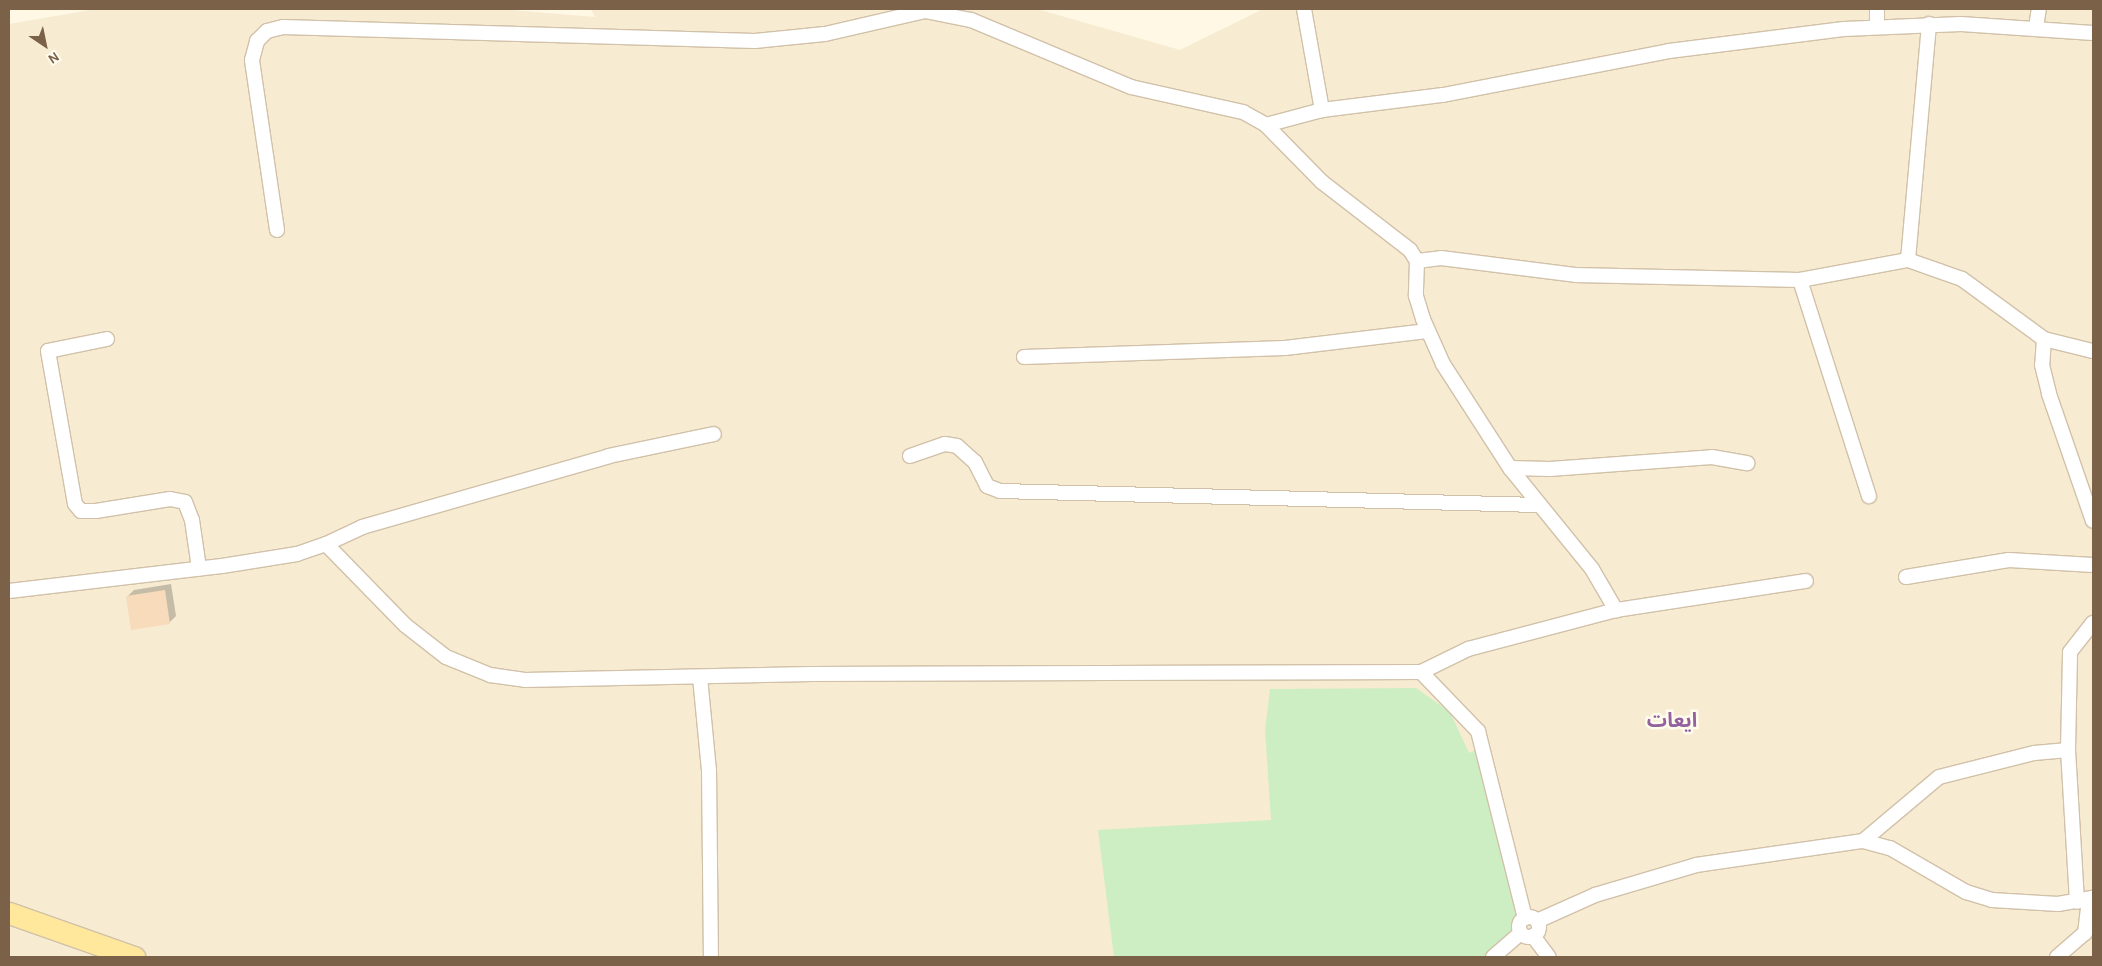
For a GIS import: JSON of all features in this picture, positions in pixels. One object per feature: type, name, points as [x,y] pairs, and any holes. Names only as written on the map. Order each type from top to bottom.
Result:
[{"type":"main road","points":[[9,913],[134,957]]},
{"type":"street","points":[[1304,9],[1322,110]]},
{"type":"street","points":[[1877,9],[1878,26]]},
{"type":"street","points":[[2036,28],[2039,9]]},
{"type":"street","points":[[277,230],[252,60],[256,41],[266,31],[282,27],[755,41],[797,39],[925,11],[940,10],[971,20],[1131,86],[1242,112],[1266,125],[1305,167],[1402,241],[1417,261],[1416,296],[1427,331],[1468,406],[1510,468],[1592,568],[1616,610]]},
{"type":"street","points":[[1266,125],[1322,110],[1443,95],[1670,51],[1878,26],[1928,24],[2036,28],[2093,33]]},
{"type":"street","points":[[1908,260],[1928,24]]},
{"type":"street","points":[[1417,261],[1441,258],[1575,275],[1800,280],[1908,260],[1962,279],[2044,339],[2093,351]]},
{"type":"street","points":[[1800,280],[1869,496]]},
{"type":"street","points":[[1024,357],[1285,348],[1427,331]]},
{"type":"street","points":[[107,339],[48,351],[75,504],[81,510],[96,512],[170,499],[185,502],[192,520],[199,568]]},
{"type":"street","points":[[2044,339],[2042,364],[2049,394],[2093,521]]},
{"type":"street","points":[[9,591],[297,554],[362,528],[609,456],[714,434]]},
{"type":"street","points":[[910,456],[945,444],[957,446],[975,462],[987,486],[1000,490],[1540,505]]},
{"type":"street","points":[[1510,468],[1550,469],[1712,457],[1747,463]]},
{"type":"street","points":[[326,544],[405,625],[468,669],[526,680],[1421,672],[1468,649],[1616,610],[1806,582]]},
{"type":"street","points":[[1906,577],[1975,562],[2093,565]]},
{"type":"street","points":[[2057,957],[2075,946],[2092,916],[2087,900],[2068,750],[2070,652],[2093,624]]},
{"type":"street","points":[[1421,672],[1469,716],[1478,731],[1531,919],[1539,930],[1527,934],[1493,957]]},
{"type":"street","points":[[700,677],[709,770],[711,957]]},
{"type":"street","points":[[1863,841],[1939,777],[2034,752],[2068,750]]},
{"type":"street","points":[[1531,919],[1595,895],[1696,865],[1863,841],[1890,848],[1966,892],[1992,900],[2087,900]]},
{"type":"street","points":[[1527,934],[1549,957]]},
{"type":"shaded area","points":[[96,9],[499,9],[595,17],[591,9],[1037,9],[1180,50],[1263,9],[2093,9],[2093,957],[9,957],[9,24]]},
{"type":"green space","points":[[1416,688],[1450,712],[1469,753],[1480,748],[1519,922],[1489,957],[1114,957],[1098,830],[1271,820],[1265,730],[1270,689]]},
{"type":"building","points":[[165,590],[170,624],[131,630],[126,596]]},
{"type":"district","name":"ايعات","points":[[1672,720]]}]
